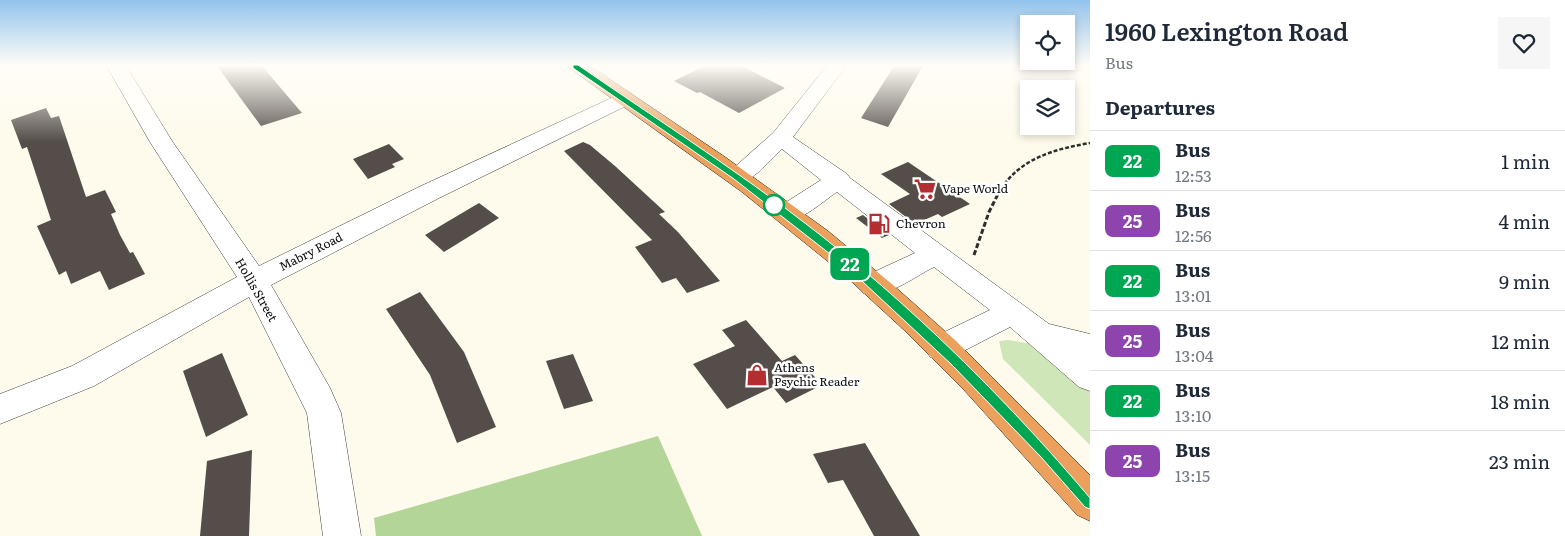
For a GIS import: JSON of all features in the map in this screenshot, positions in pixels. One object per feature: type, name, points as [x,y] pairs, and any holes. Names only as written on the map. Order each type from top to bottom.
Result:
[{"type":"highway","points":[[612,91],[737,177],[873,285],[941,348],[1046,453],[1090,502]]},
{"type":"street","name":"Hollis Street","points":[[131,91],[161,142],[254,281],[318,398],[324,413],[342,536]]},
{"type":"street","points":[[737,177],[781,138],[818,91]]},
{"type":"street","name":"Mabry Road","points":[[0,409],[83,376],[254,281],[430,192],[625,100]]},
{"type":"street","points":[[781,138],[1013,312],[1090,377]]},
{"type":"street","points":[[786,214],[839,180]]},
{"type":"street","points":[[873,285],[937,254]]},
{"type":"street","points":[[941,348],[1013,312]]},
{"type":"street","points":[[1042,335],[1090,347]]},
{"type":"path","points":[[959,271],[971,260],[980,243],[988,213],[997,193],[1012,173],[1031,160],[1090,143]]},
{"type":"green space","points":[[1008,340],[1033,344],[1090,391],[1090,445],[1003,359],[999,341]]},
{"type":"green space","points":[[658,436],[702,536],[376,536],[374,518]]},
{"type":"building","points":[[235,91],[283,91],[302,113],[261,126]]},
{"type":"building","points":[[693,91],[779,91],[739,113],[700,92]]},
{"type":"building","points":[[878,91],[909,91],[888,127],[861,118]]},
{"type":"building","points":[[46,108],[51,118],[59,116],[86,197],[105,190],[116,212],[111,214],[120,235],[130,253],[133,252],[145,274],[109,290],[100,271],[71,284],[66,271],[59,275],[37,226],[51,220],[27,147],[22,149],[11,120]]},
{"type":"building","points":[[583,142],[590,145],[615,166],[665,212],[659,214],[678,232],[720,281],[687,293],[676,278],[662,283],[635,247],[652,240],[564,151]]},
{"type":"building","points":[[389,144],[404,159],[392,164],[395,167],[368,179],[353,159]]},
{"type":"building","name":"Vape World","points":[[908,162],[970,204],[942,217],[938,214],[915,224],[889,204],[910,194],[881,174]]},
{"type":"building","points":[[479,203],[499,218],[444,252],[425,235]]},
{"type":"building","points":[[863,215],[889,235],[882,238],[856,218]]},
{"type":"building","points":[[420,292],[464,352],[496,427],[457,443],[430,375],[386,309]]},
{"type":"building","name":"Athens Psychic Reader","points":[[746,320],[782,361],[795,355],[822,385],[786,403],[773,387],[727,409],[693,364],[735,346],[722,330]]},
{"type":"building","points":[[222,353],[248,415],[206,437],[183,371]]},
{"type":"building","points":[[573,354],[593,401],[564,409],[546,361]]},
{"type":"building","points":[[865,443],[920,536],[874,536],[843,480],[828,483],[813,454]]},
{"type":"building","points":[[252,450],[249,536],[200,536],[207,461]]},
{"type":"bus line","name":"22","points":[[612,91],[737,177],[851,265],[955,361],[1046,453],[1090,502]]},
{"type":"place","name":"Vape World","points":[[925,189]]},
{"type":"place","name":"Chevron","points":[[879,224]]},
{"type":"place","name":"Athens Psychic Reader","points":[[757,375]]}]
